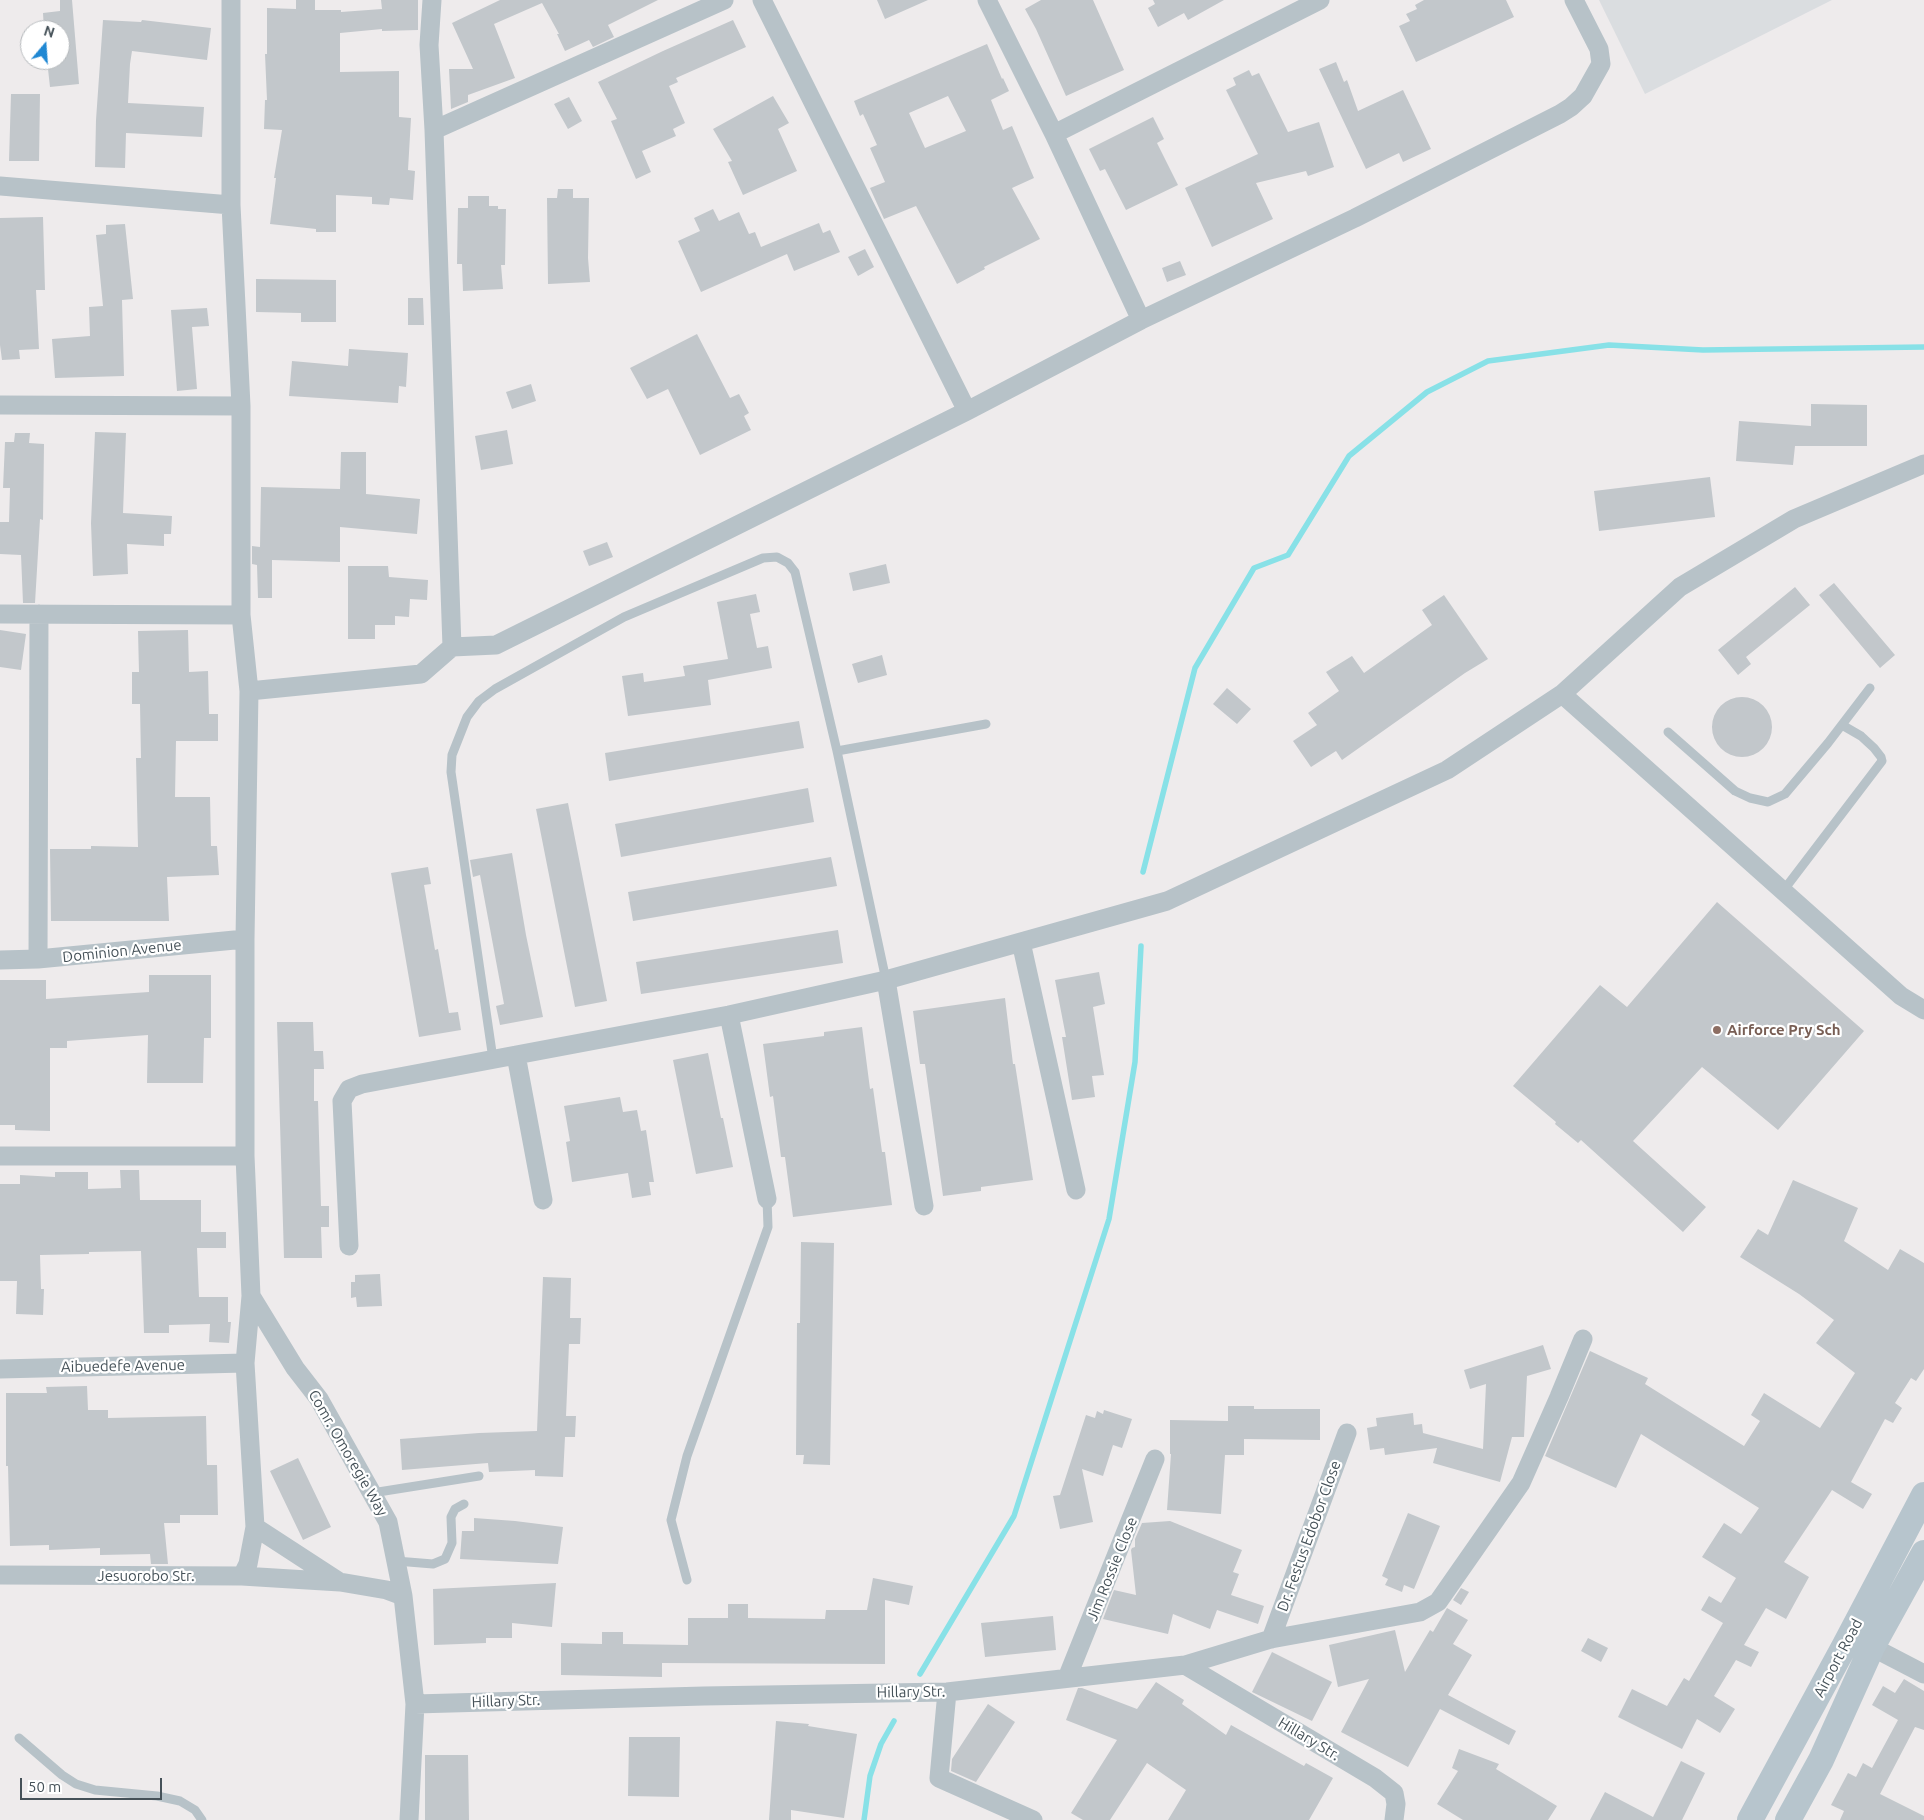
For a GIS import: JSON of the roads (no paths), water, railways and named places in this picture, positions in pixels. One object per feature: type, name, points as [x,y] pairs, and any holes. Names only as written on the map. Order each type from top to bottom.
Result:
[{"type":"main road","name":"Airport Road","points":[[1750,1820],[1924,1495]]},
{"type":"main road","name":"Airport Road","points":[[1788,1820],[1820,1760],[1872,1647],[1924,1553]]},
{"type":"street","points":[[231,0],[231,205],[241,406],[241,615],[249,691],[245,939],[245,1156],[250,1296],[245,1364],[255,1527],[248,1564],[242,1576]]},
{"type":"street","points":[[432,0],[430,45],[452,647]]},
{"type":"street","points":[[434,130],[724,0]]},
{"type":"street","points":[[762,0],[967,411]]},
{"type":"street","points":[[987,0],[1054,134],[1141,320]]},
{"type":"street","points":[[1054,134],[1320,0]]},
{"type":"street","points":[[249,691],[421,674],[452,647],[496,645],[967,411],[1141,320],[1355,218],[1572,107],[1583,96],[1601,64],[1598,49],[1574,0]]},
{"type":"street","points":[[0,186],[231,205]]},
{"type":"street","points":[[0,405],[241,406]]},
{"type":"street","points":[[349,1246],[342,1101],[349,1089],[362,1084],[729,1015],[886,980],[1167,901],[1447,770],[1562,694],[1680,587],[1794,519],[1924,464]]},
{"type":"street","points":[[0,614],[241,615]]},
{"type":"street","points":[[38,959],[39,614]]},
{"type":"street","points":[[1562,694],[1901,996],[1924,1010]]},
{"type":"street","name":"Dominion Avenue","points":[[0,960],[38,959],[245,939]]},
{"type":"street","points":[[1020,942],[1076,1190]]},
{"type":"street","points":[[886,980],[924,1206]]},
{"type":"street","points":[[729,1015],[767,1200]]},
{"type":"street","points":[[516,1055],[543,1200]]},
{"type":"street","points":[[0,1156],[245,1156]]},
{"type":"street","name":"Comr. Omoregie Way","points":[[250,1296],[295,1368],[319,1398],[388,1522],[403,1596],[415,1704],[409,1820]]},
{"type":"street","points":[[1185,1665],[1271,1639],[1420,1612],[1438,1602],[1521,1483],[1583,1339]]},
{"type":"street","name":"Aibuedefe Avenue","points":[[0,1369],[245,1364]]},
{"type":"street","name":"Dr. Festus Edobor Close","points":[[1271,1639],[1347,1433]]},
{"type":"street","name":"Jim Rossie Close","points":[[1067,1678],[1155,1459]]},
{"type":"street","points":[[255,1527],[340,1582]]},
{"type":"street","name":"Jesuorobo Str.","points":[[0,1575],[242,1576],[340,1582],[386,1590],[403,1596]]},
{"type":"street","points":[[1872,1647],[1924,1674]]},
{"type":"street","name":"Hillary Str.","points":[[415,1704],[947,1692],[1185,1665],[1375,1778],[1394,1793],[1396,1804],[1394,1820]]},
{"type":"street","points":[[947,1692],[939,1778],[1033,1820]]},
{"type":"lane","points":[[493,1060],[451,772],[452,755],[467,717],[479,701],[495,689],[624,617],[763,558],[777,557],[788,563],[795,572],[837,751],[886,980]]},
{"type":"lane","points":[[1668,732],[1736,791],[1750,798],[1768,802],[1785,794],[1870,688]]},
{"type":"lane","points":[[837,751],[986,724]]},
{"type":"lane","points":[[1783,891],[1882,761],[1874,748],[1861,736],[1842,725]]},
{"type":"lane","points":[[687,1580],[671,1520],[687,1456],[768,1227],[767,1200]]},
{"type":"lane","points":[[372,1493],[479,1476]]},
{"type":"lane","points":[[396,1561],[433,1564],[445,1559],[452,1543],[451,1516],[455,1509],[464,1504]]},
{"type":"lane","points":[[19,1738],[62,1775],[76,1784],[95,1790],[157,1796],[180,1801],[195,1810],[202,1820]]},
{"type":"waterway","points":[[1143,872],[1195,668],[1254,568],[1288,555],[1349,456],[1427,392],[1488,361],[1609,345],[1703,350],[1924,347]]},
{"type":"waterway","points":[[920,1674],[1014,1516],[1109,1219],[1135,1062],[1141,946]]},
{"type":"waterway","points":[[864,1820],[870,1776],[881,1744],[894,1721]]},
{"type":"place","name":"Airforce Pry Sch","points":[[1717,1030]]}]
